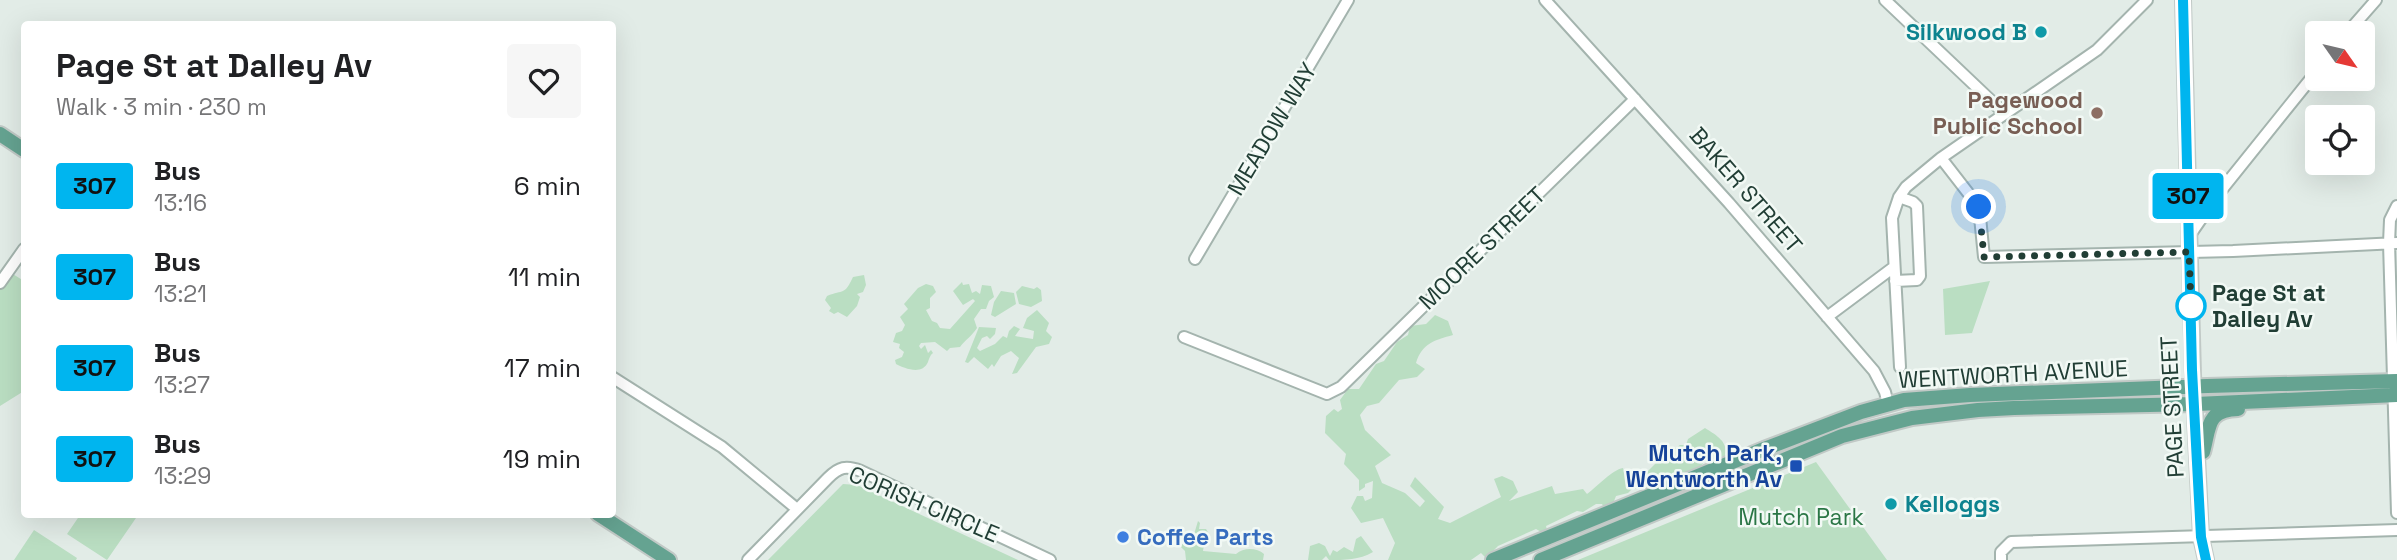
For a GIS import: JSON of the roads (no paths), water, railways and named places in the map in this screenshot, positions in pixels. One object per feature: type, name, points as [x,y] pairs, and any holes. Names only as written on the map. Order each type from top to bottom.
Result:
[{"type":"main road","name":"PAGE STREET","points":[[2183,0],[2193,387],[2201,537],[2206,560]]},
{"type":"main road","points":[[0,134],[21,148]]},
{"type":"main road","name":"WENTWORTH AVENUE","points":[[1493,560],[1764,449],[1888,404],[1970,395],[2193,387],[2395,389]]},
{"type":"main road","name":"WENTWORTH AVENUE","points":[[1541,560],[1842,436],[1934,414],[1978,410],[2277,401],[2395,389]]},
{"type":"main road","points":[[2199,474],[2207,428],[2214,416],[2228,410],[2251,409],[2277,401]]},
{"type":"main road","name":"BAKER STREET","points":[[1888,404],[1891,423]]},
{"type":"main road","points":[[604,518],[669,560]]},
{"type":"street","name":"MEADOW WAY","points":[[1195,259],[1348,0]]},
{"type":"street","name":"BAKER STREET","points":[[1545,0],[1729,203],[1874,371],[1888,404]]},
{"type":"street","points":[[1885,0],[2004,113]]},
{"type":"street","points":[[1900,367],[1892,218],[1899,197],[1906,187],[1941,159],[2097,50],[2148,0]]},
{"type":"street","points":[[2357,21],[2375,0]]},
{"type":"street","points":[[2190,234],[2219,193],[2305,86]]},
{"type":"street","name":"MOORE STREET","points":[[1184,337],[1327,394],[1340,387],[1635,99]]},
{"type":"street","points":[[1941,159],[1979,207],[1984,257],[2393,243]]},
{"type":"street","points":[[1895,281],[1917,280],[1920,276],[1917,206],[1899,197]]},
{"type":"street","points":[[2397,206],[2390,220],[2393,243],[2397,513]]},
{"type":"street","points":[[0,282],[21,253]]},
{"type":"street","points":[[1827,317],[1894,267]]},
{"type":"street","points":[[616,380],[722,447],[797,509]]},
{"type":"street","name":"CORISH CIRCLE","points":[[748,560],[838,469],[853,468],[1050,560]]},
{"type":"street","points":[[2001,560],[2001,552],[2011,542],[2397,530]]},
{"type":"place","name":"Silkwood B","points":[[2041,32]]},
{"type":"place","name":"Pagewood Public School","points":[[2097,113]]},
{"type":"place","name":"Page St at Dalley Av","points":[[2191,306]]},
{"type":"place","name":"Mutch Park, Wentworth Av","points":[[1796,466]]},
{"type":"place","name":"Kelloggs","points":[[1891,504]]},
{"type":"place","name":"Coffee Parts","points":[[1123,537]]},
{"type":"park label","name":"Mutch Park","points":[[1801,517]]}]
